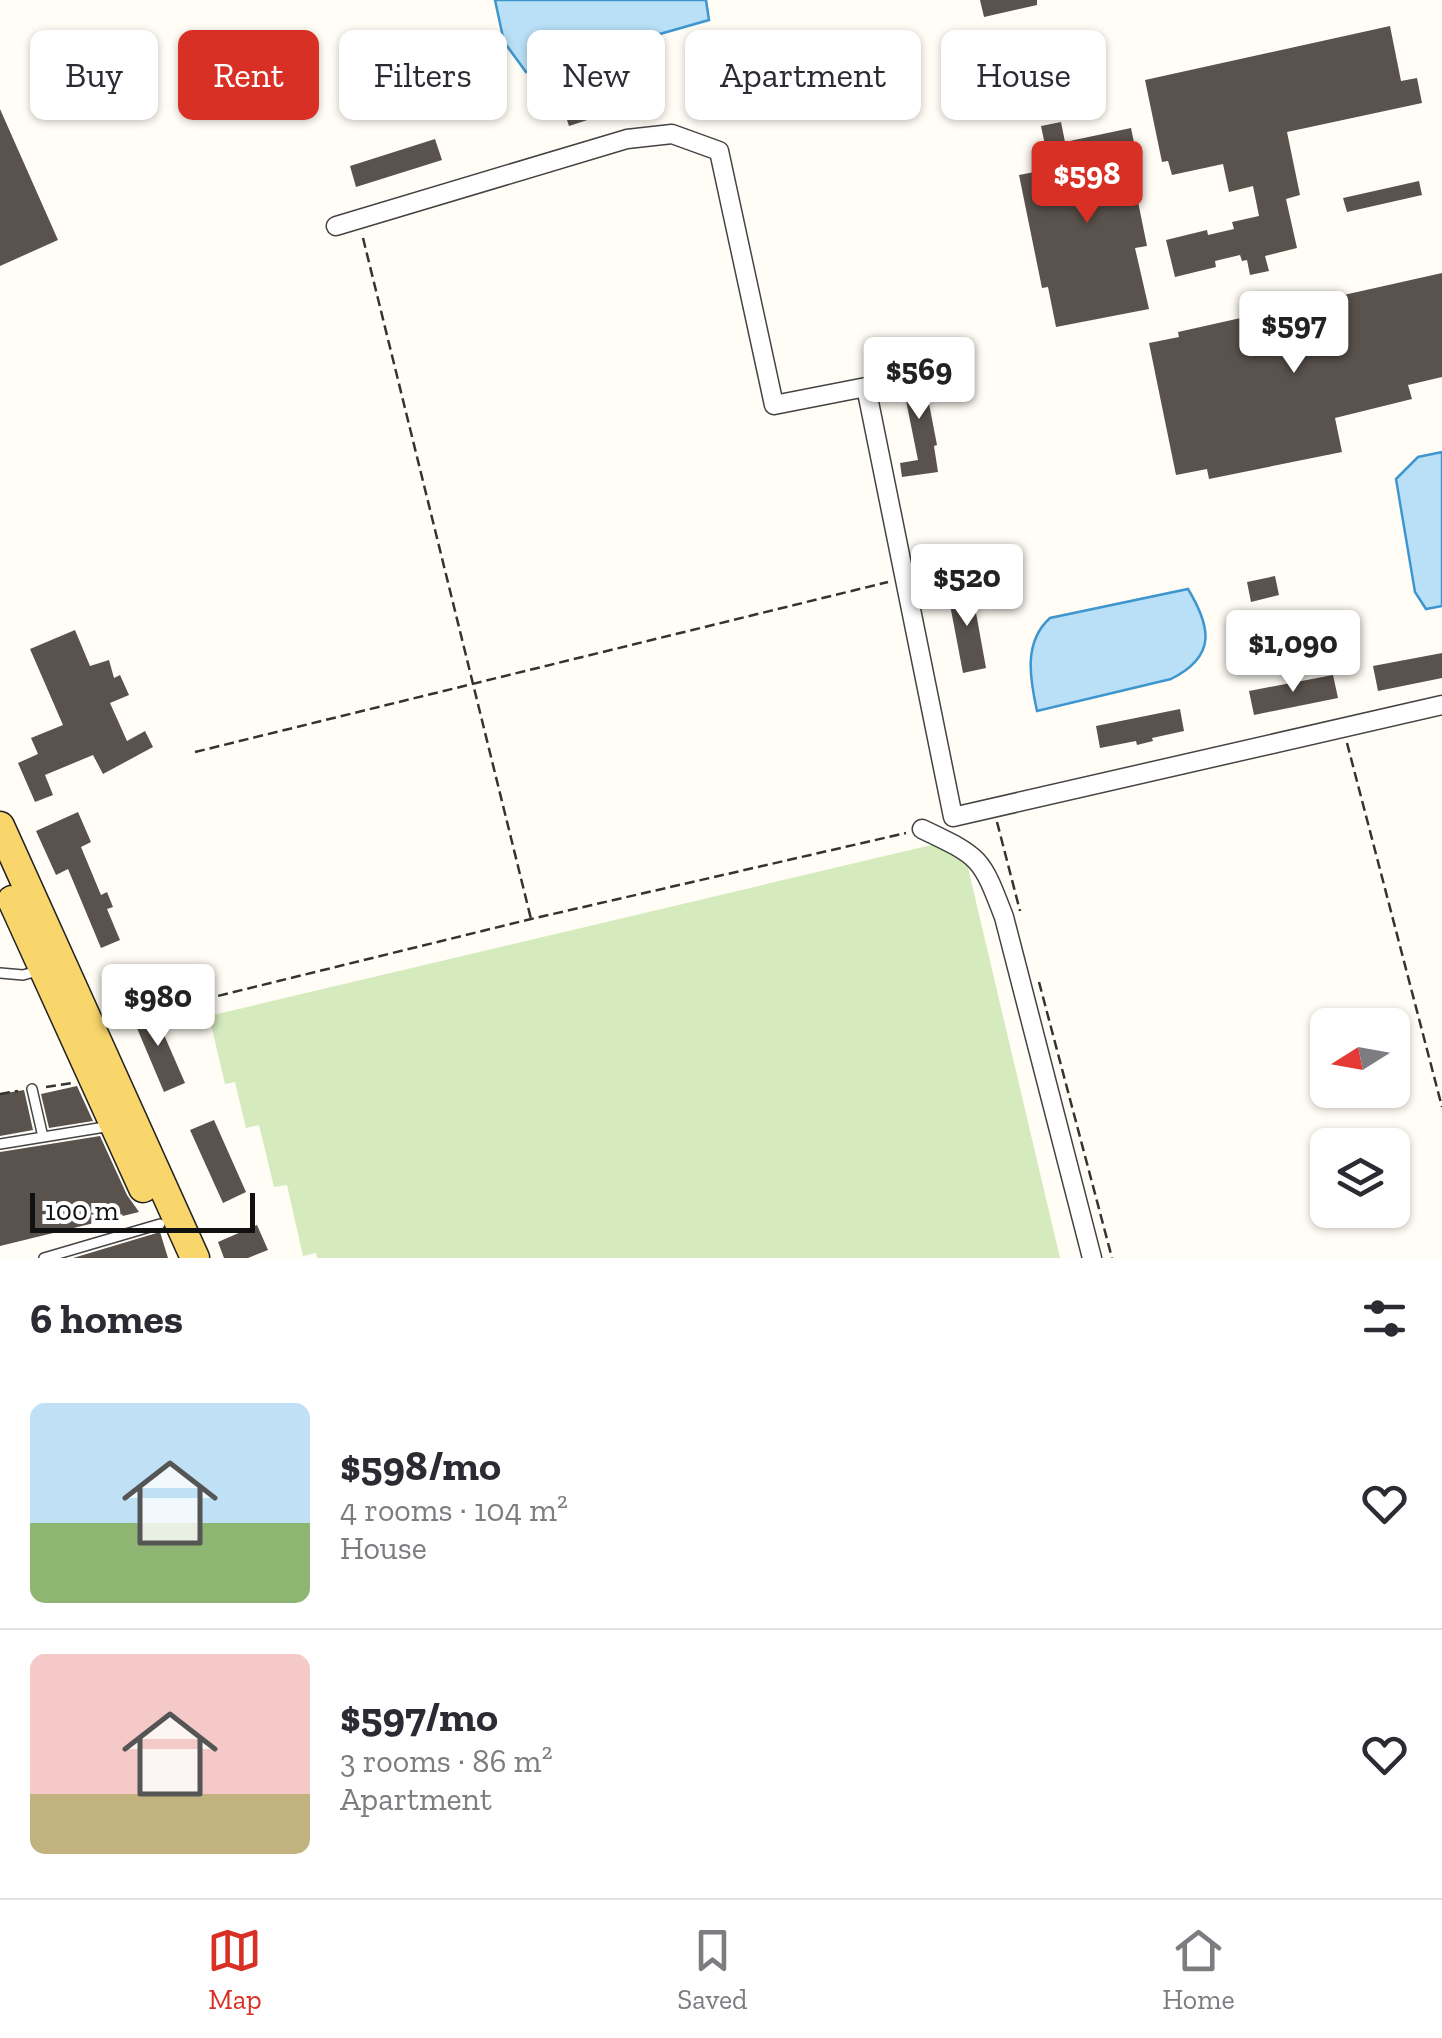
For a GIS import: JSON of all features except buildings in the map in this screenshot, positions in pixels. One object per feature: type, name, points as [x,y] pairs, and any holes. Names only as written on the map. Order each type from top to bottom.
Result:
[{"type":"main road","points":[[0,826],[195,1258]]},
{"type":"main road","points":[[0,873],[174,1258]]},
{"type":"street","points":[[336,226],[627,139],[672,134],[719,152],[774,406],[866,387],[953,816]]},
{"type":"street","points":[[922,830],[953,816],[993,806],[1442,704]]},
{"type":"street","points":[[922,830],[970,853],[985,870],[1004,917],[1092,1258]]},
{"type":"lane","points":[[0,974],[23,976],[44,970]]},
{"type":"lane","points":[[32,1089],[43,1137]]},
{"type":"lane","points":[[0,1144],[113,1125]]},
{"type":"lane","points":[[44,1258],[160,1224]]},
{"type":"path","points":[[360,222],[530,919]]},
{"type":"path","points":[[195,752],[904,578]]},
{"type":"path","points":[[1342,727],[1442,1107]]},
{"type":"path","points":[[993,806],[1022,919]]},
{"type":"path","points":[[189,1004],[530,919],[922,830]]},
{"type":"path","points":[[1038,976],[1112,1258]]},
{"type":"path","points":[[0,1094],[93,1080]]},
{"type":"green space","points":[[961,838],[1060,1258],[317,1258],[316,1253],[303,1256],[287,1185],[274,1187],[259,1125],[246,1128],[235,1082],[225,1084],[209,1016]]},
{"type":"water","points":[[495,0],[706,0],[709,20],[665,33],[527,30],[526,72],[507,46],[507,30],[501,30]]},
{"type":"water","points":[[1442,452],[1442,606],[1426,609],[1415,592],[1396,479],[1418,457]]},
{"type":"water","points":[[1188,589],[1202,616],[1205,640],[1203,650],[1186,670],[1171,679],[1037,711],[1032,650],[1050,618]]}]
